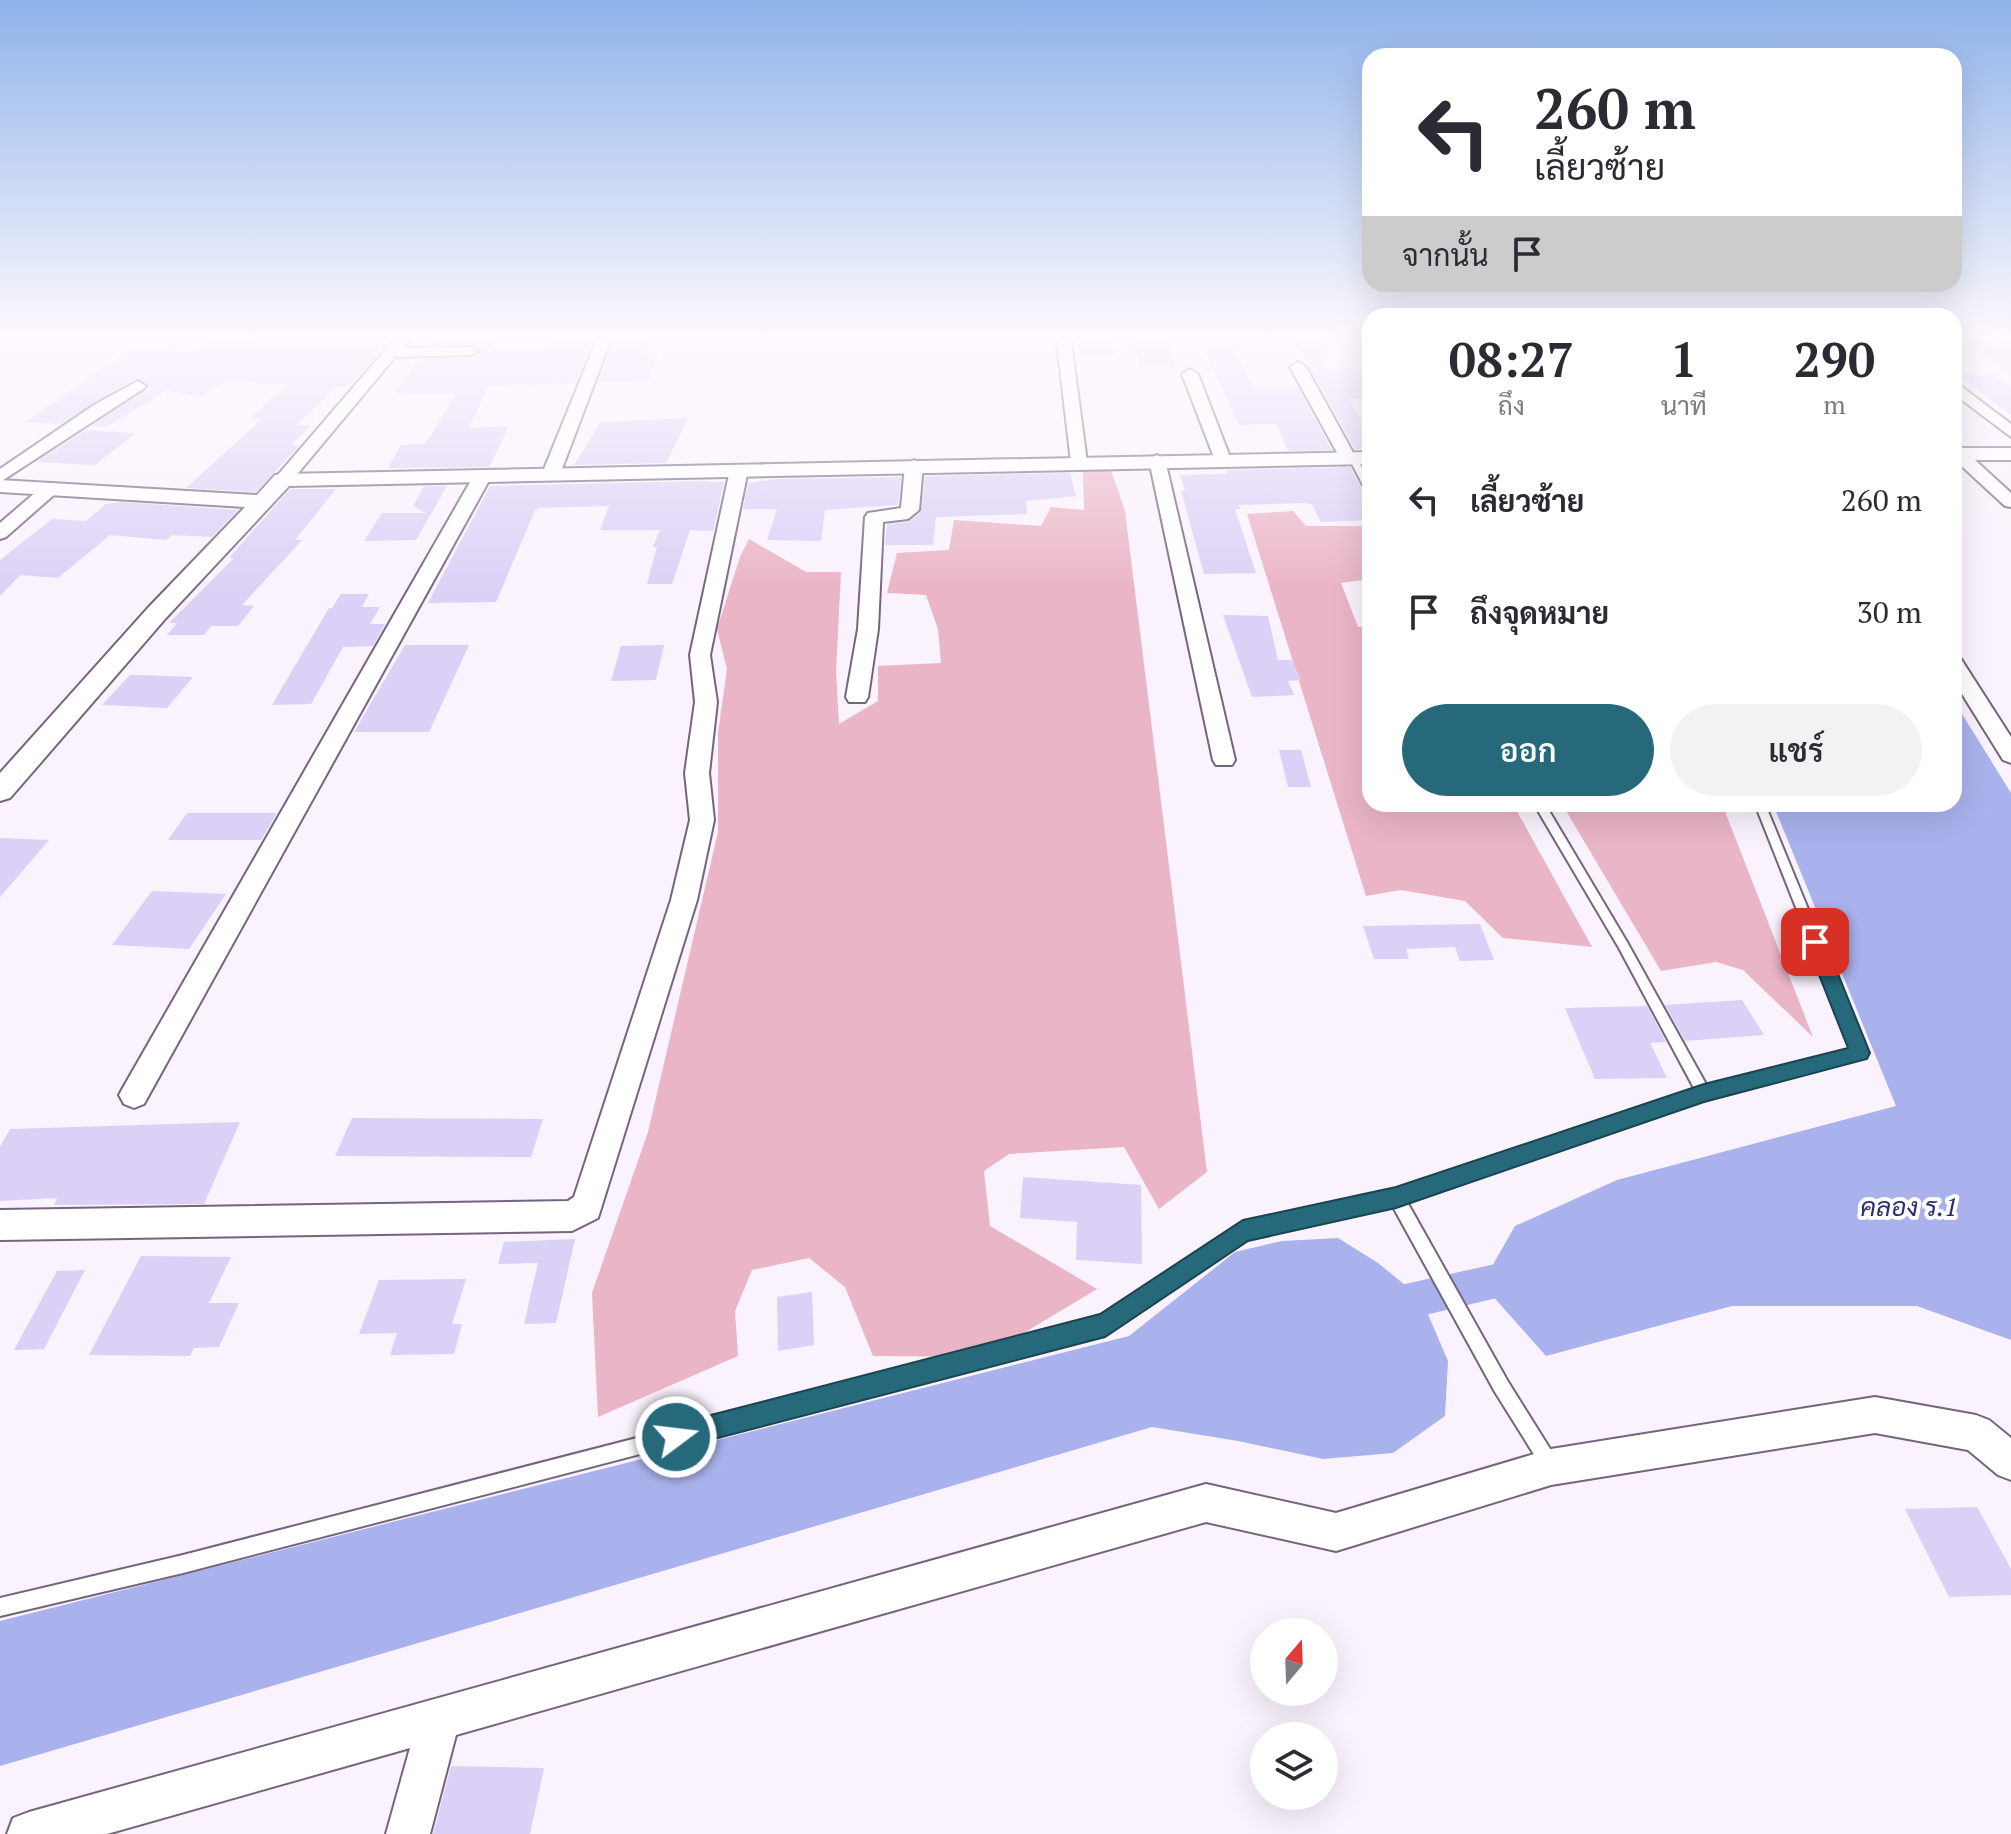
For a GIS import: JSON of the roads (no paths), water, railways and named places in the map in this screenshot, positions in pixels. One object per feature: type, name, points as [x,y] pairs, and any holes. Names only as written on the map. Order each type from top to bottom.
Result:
[{"type":"street","points":[[0,477],[83,420]]},
{"type":"street","points":[[0,791],[156,614],[263,502],[334,420]]},
{"type":"street","points":[[551,474],[572,420]]},
{"type":"street","points":[[1074,420],[1079,462]]},
{"type":"street","points":[[1207,420],[1223,460]]},
{"type":"street","points":[[1332,420],[1357,458]]},
{"type":"street","points":[[1962,454],[2011,454]]},
{"type":"street","points":[[283,480],[1357,458]]},
{"type":"street","points":[[1962,459],[2011,502]]},
{"type":"street","points":[[1157,460],[1224,760]]},
{"type":"street","points":[[857,697],[868,629],[874,517],[902,515],[910,510],[914,465]]},
{"type":"street","points":[[0,1225],[572,1216],[587,1207],[684,900],[702,820],[697,773],[706,702],[700,655],[739,470]]},
{"type":"street","points":[[134,1095],[482,477]]},
{"type":"street","points":[[0,486],[263,502]]},
{"type":"street","points":[[0,533],[50,489]]},
{"type":"street","points":[[1962,677],[2011,755]]},
{"type":"street","points":[[29,1834],[1206,1503],[1336,1532],[1551,1467],[1875,1415],[1976,1433],[2011,1462]]},
{"type":"street","points":[[408,1834],[439,1719]]},
{"type":"lane","points":[[1544,812],[1623,945],[1704,1093]]},
{"type":"lane","points":[[0,1607],[198,1560],[1105,1325],[1243,1231],[1396,1197],[1704,1093],[1860,1053],[1763,812]]},
{"type":"lane","points":[[1396,1197],[1432,1266],[1551,1467]]},
{"type":"water","name":"คลอง ร.1","points":[[1962,714],[2011,793],[2011,1340],[1917,1306],[1732,1306],[1546,1356],[1482,1284],[1515,1226],[1617,1180],[1896,1106],[1776,812],[1962,812]]},
{"type":"water","points":[[1338,1238],[1378,1263],[1421,1298],[1448,1361],[1445,1416],[1393,1453],[1323,1459],[1152,1427],[0,1766],[0,1621],[1129,1336],[1235,1252],[1282,1241]]},
{"type":"waterway","points":[[1387,1306],[1518,1276]]}]
